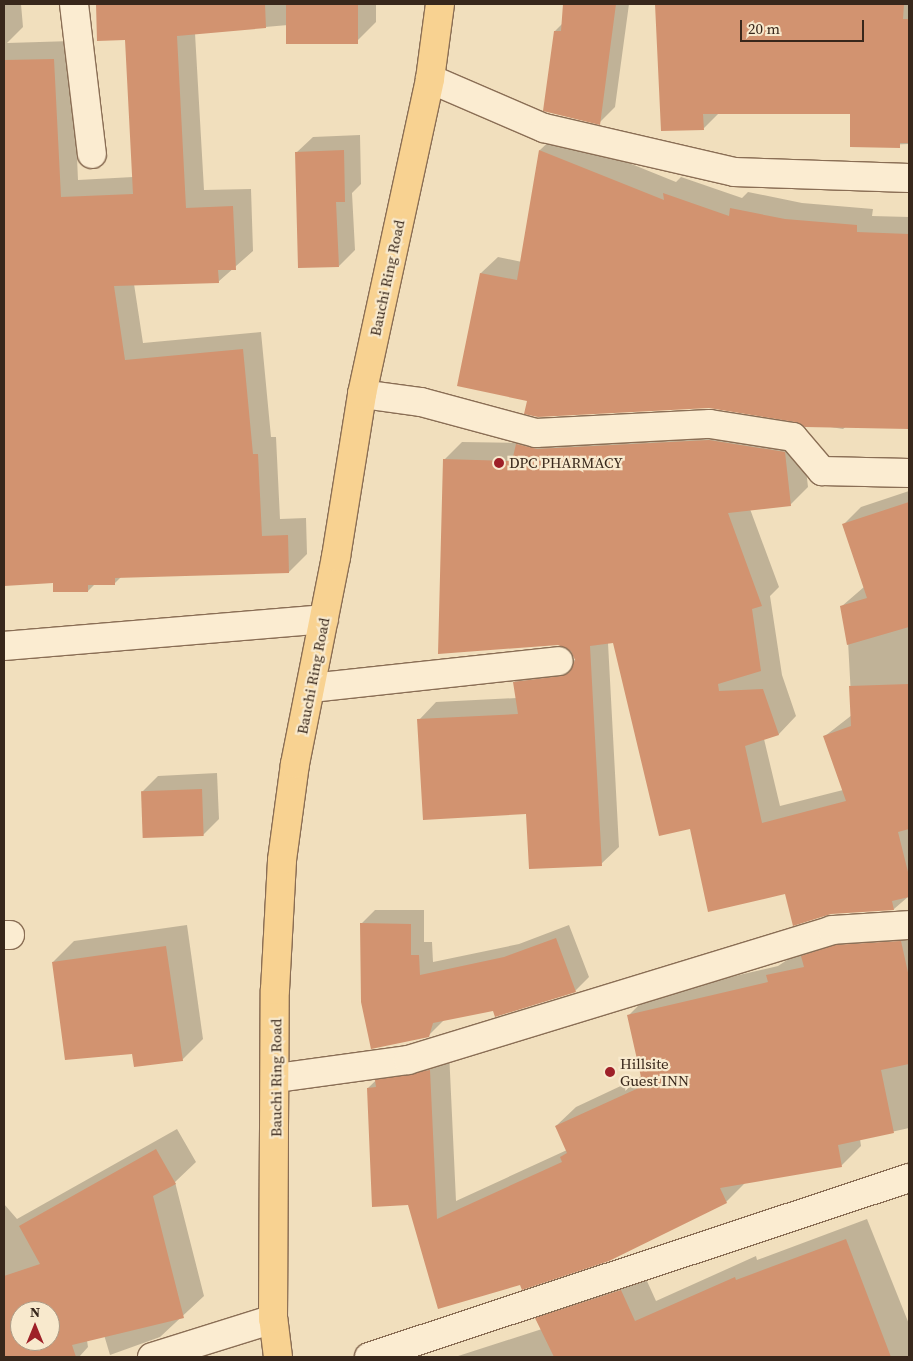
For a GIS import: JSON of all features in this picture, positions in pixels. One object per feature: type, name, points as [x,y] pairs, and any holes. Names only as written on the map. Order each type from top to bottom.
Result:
[{"type":"main road","name":"Bauchi Ring Road","points":[[278,1357],[273,1319],[277,1078],[275,990],[282,860],[362,394],[430,79],[440,4]]},
{"type":"street","points":[[74,4],[92,154]]},
{"type":"street","points":[[430,79],[544,128],[734,172],[909,178]]},
{"type":"street","points":[[362,394],[421,402],[536,433],[710,424],[793,437],[822,471],[909,473]]},
{"type":"street","points":[[4,646],[324,619]]},
{"type":"street","points":[[311,688],[342,681],[559,661]]},
{"type":"street","points":[[277,1078],[408,1060],[832,930],[909,925]]},
{"type":"street","points":[[369,1357],[909,1178]]},
{"type":"street","points":[[152,1357],[273,1319]]},
{"type":"building","points":[[96,4],[265,4],[266,28],[177,36],[186,208],[233,206],[236,270],[218,270],[219,283],[114,286],[125,360],[243,349],[253,454],[258,454],[262,536],[288,535],[289,573],[115,578],[115,585],[88,585],[88,592],[53,592],[53,583],[4,586],[4,60],[54,59],[61,197],[133,194],[125,40],[97,41]]},
{"type":"building","points":[[286,4],[358,4],[358,44],[286,44]]},
{"type":"building","points":[[563,4],[616,4],[600,125],[543,111],[554,31],[561,31]]},
{"type":"building","points":[[655,4],[904,4],[903,19],[909,19],[909,143],[900,143],[900,148],[850,147],[850,114],[703,114],[704,130],[661,131]]},
{"type":"building","points":[[344,150],[345,202],[336,202],[339,267],[298,268],[295,152]]},
{"type":"building","points":[[539,150],[664,200],[663,193],[729,216],[730,208],[785,219],[857,225],[857,232],[909,234],[909,429],[805,427],[795,422],[709,408],[538,417],[524,414],[527,401],[457,386],[480,273],[517,280]]},
{"type":"building","points":[[709,440],[785,452],[791,506],[728,513],[762,606],[752,609],[761,671],[718,684],[719,691],[763,689],[779,735],[745,746],[762,823],[846,801],[823,736],[851,726],[849,686],[909,684],[909,829],[898,832],[909,876],[909,897],[892,901],[894,910],[831,914],[793,926],[785,894],[708,912],[690,829],[659,836],[613,643],[590,646],[602,866],[529,869],[526,814],[423,820],[417,719],[518,714],[513,682],[561,676],[569,673],[575,660],[571,651],[558,645],[438,654],[443,459],[512,461],[516,444],[537,449]]},
{"type":"building","points":[[909,502],[909,627],[847,645],[840,606],[867,598],[842,524]]},
{"type":"building","points":[[202,789],[204,836],[143,838],[141,791]]},
{"type":"building","points":[[360,923],[411,924],[411,955],[419,955],[420,975],[504,957],[556,938],[576,992],[495,1017],[493,1011],[433,1023],[429,1037],[371,1049],[361,1002]]},
{"type":"building","points":[[901,941],[909,977],[909,1064],[881,1070],[894,1133],[838,1145],[842,1167],[720,1188],[727,1203],[609,1261],[522,1290],[520,1285],[438,1309],[408,1205],[372,1207],[367,1088],[376,1087],[375,1080],[430,1070],[437,1219],[562,1162],[560,1157],[567,1153],[555,1126],[643,1086],[627,1015],[768,982],[766,975],[804,967],[801,956],[835,945]]},
{"type":"building","points":[[166,946],[183,1061],[134,1067],[132,1054],[65,1060],[52,962]]},
{"type":"building","points":[[156,1149],[176,1184],[153,1196],[184,1318],[72,1345],[76,1357],[4,1357],[4,1276],[40,1264],[19,1226]]},
{"type":"building","points":[[846,1239],[891,1357],[554,1357],[535,1318],[621,1290],[635,1321],[735,1277],[736,1280]]},
{"type":"place","name":"DPC PHARMACY","points":[[499,463]]},
{"type":"place","name":"Hillsite Guest INN","points":[[610,1072]]}]
